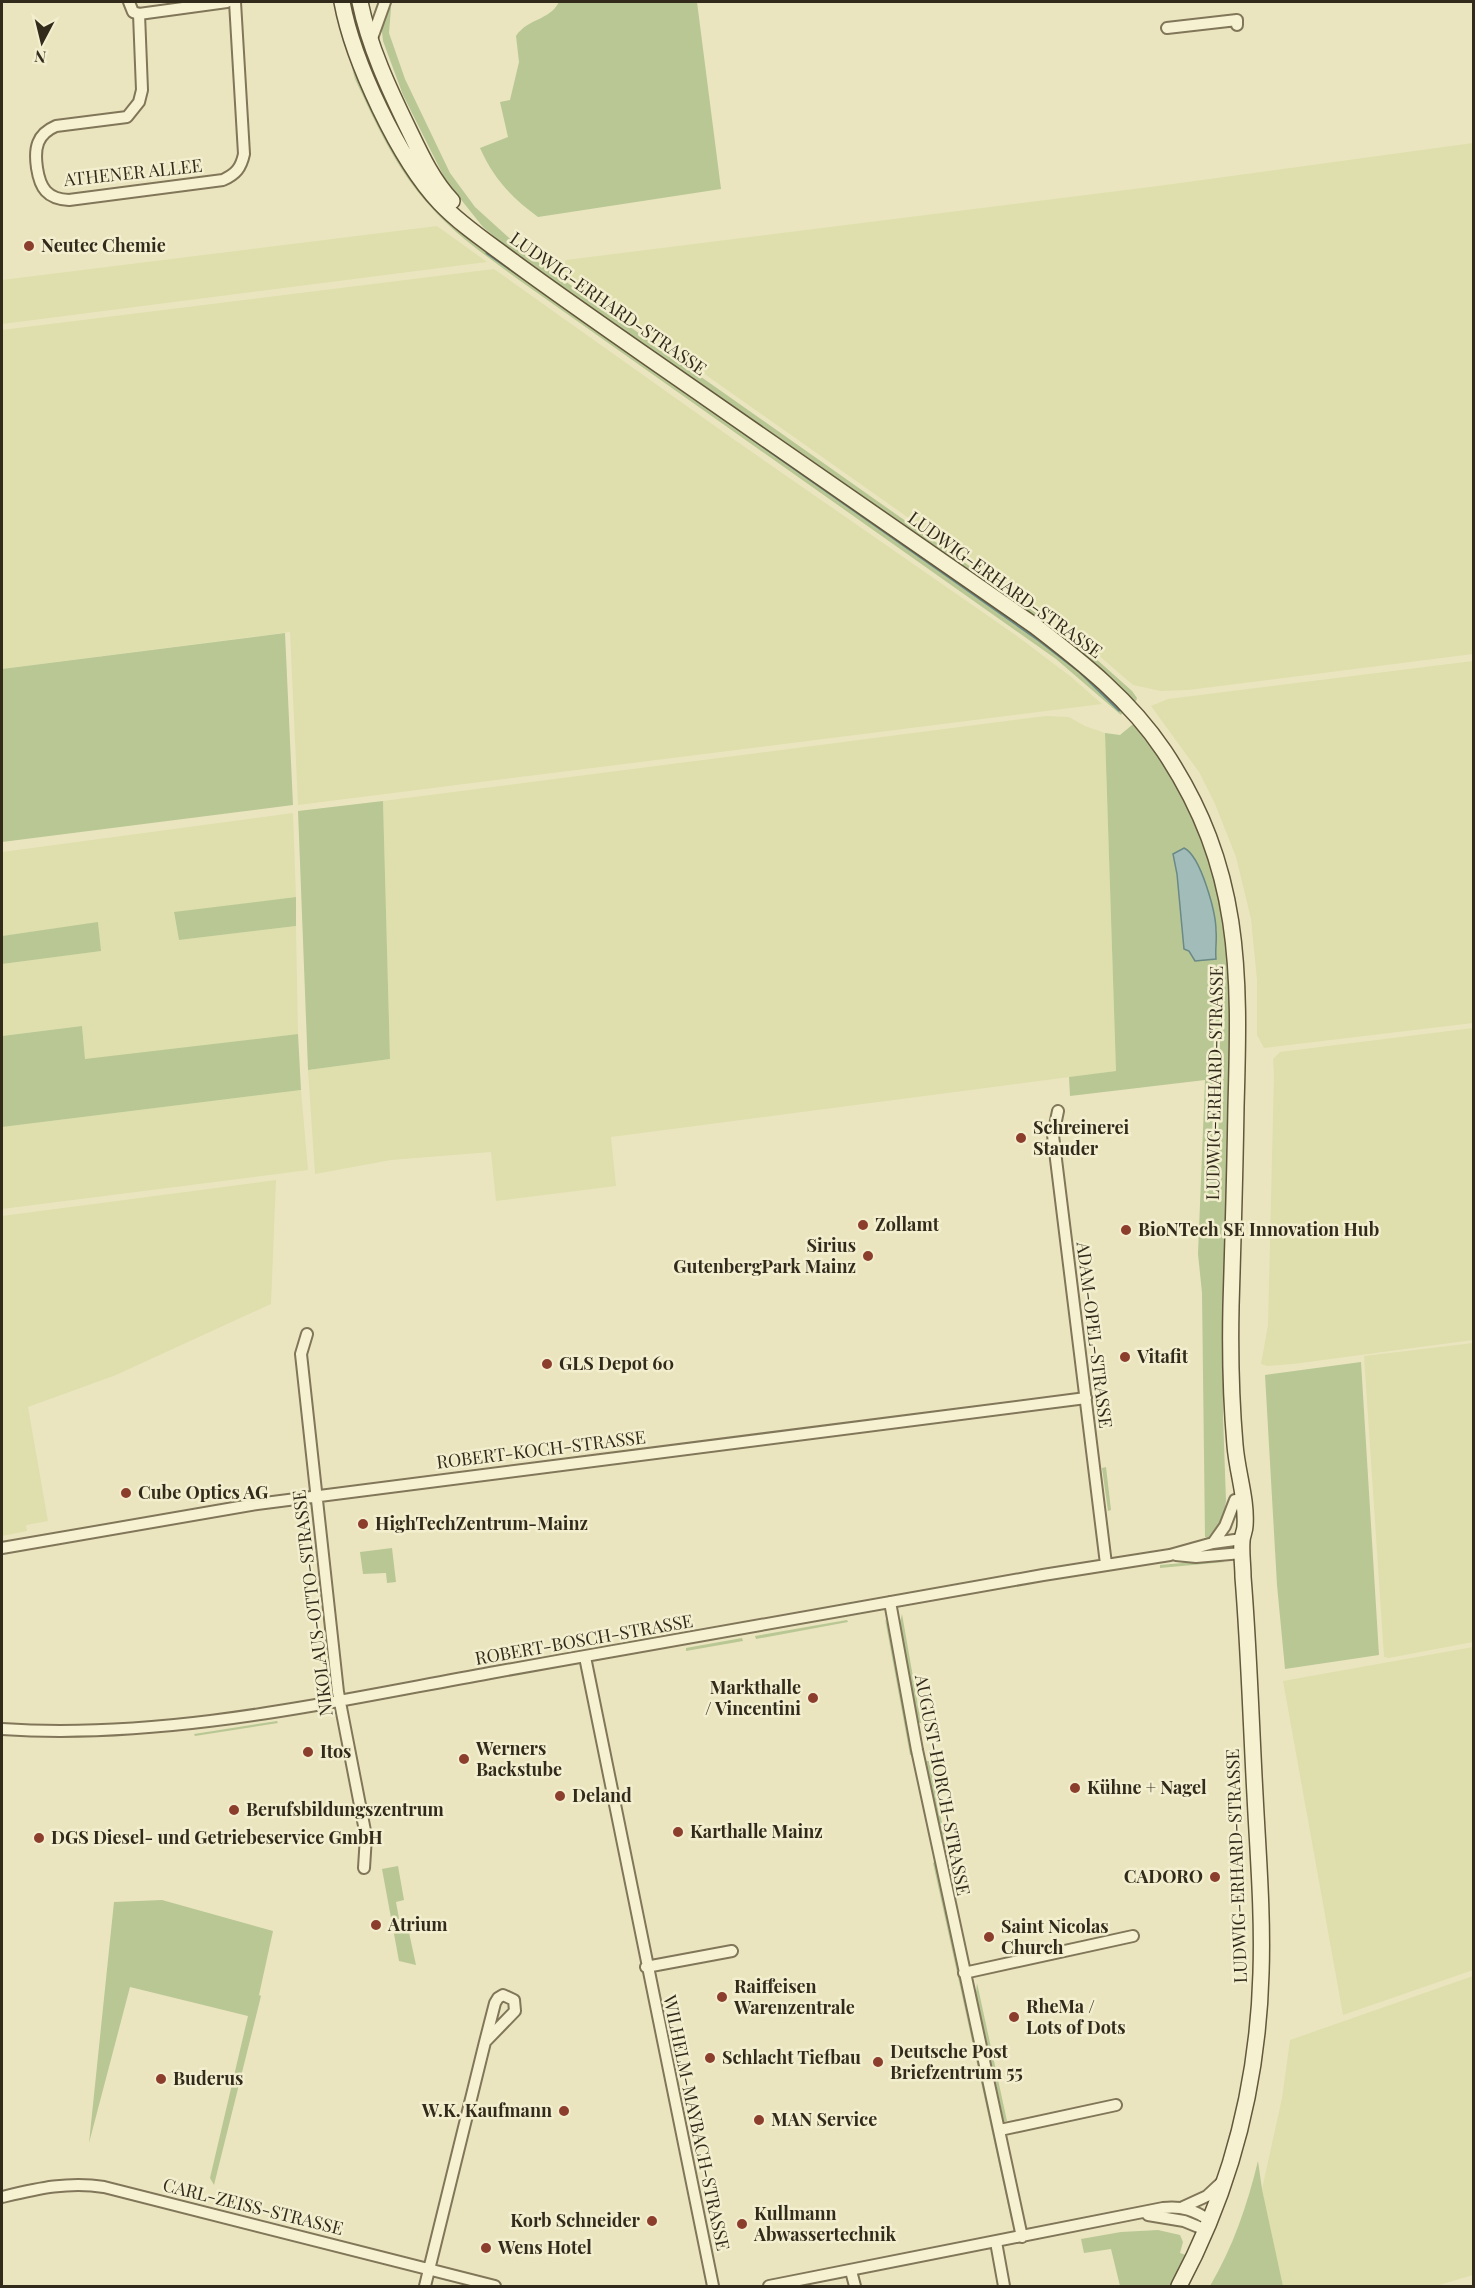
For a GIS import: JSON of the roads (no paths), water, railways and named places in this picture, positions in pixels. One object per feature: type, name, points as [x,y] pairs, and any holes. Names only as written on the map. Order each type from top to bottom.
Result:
[{"type":"main road","name":"LUDWIG-ERHARD-STRASSE","points":[[342,2],[369,82],[404,154],[421,181],[441,203],[490,244],[554,292],[1051,638],[1110,688],[1135,714],[1163,750],[1185,787],[1212,846],[1225,884],[1236,954],[1239,998],[1230,1353],[1235,1449],[1234,1500],[1236,1525],[1242,1546]]},
{"type":"main road","name":"LUDWIG-ERHARD-STRASSE","points":[[360,2],[371,41],[399,109],[431,173],[446,195],[490,244]]},
{"type":"main road","name":"LUDWIG-ERHARD-STRASSE","points":[[1179,2286],[1208,2225],[1227,2177],[1241,2128],[1251,2077],[1259,2010],[1260,1885],[1242,1546],[1245,1527],[1241,1474],[1235,1449]]},
{"type":"street","points":[[129,2],[133,12],[139,14],[227,2]]},
{"type":"street","name":"ATHENER ALLEE","points":[[139,14],[142,90],[139,102],[127,117],[56,126],[47,130],[40,137],[35,148],[39,184],[44,192],[51,196],[69,200],[223,180],[237,171],[242,164],[244,154],[236,2]]},
{"type":"street","points":[[371,41],[385,2]]},
{"type":"street","points":[[1167,28],[1237,20],[1237,25]]},
{"type":"street","name":"ADAM-OPEL-STRASSE","points":[[1058,1111],[1053,1135],[1106,1564]]},
{"type":"street","name":"NIKOLAUS-OTTO-STRASSE","points":[[307,1334],[301,1354],[340,1701],[366,1836],[364,1868]]},
{"type":"street","name":"ROBERT-KOCH-STRASSE","points":[[2,1548],[257,1504],[1086,1398]]},
{"type":"street","points":[[1213,1543],[1222,1531],[1234,1500]]},
{"type":"street","name":"ROBERT-BOSCH-STRASSE","points":[[2,1730],[72,1732],[147,1728],[281,1711],[1170,1554],[1213,1543],[1242,1546]]},
{"type":"street","name":"ROBERT-BOSCH-STRASSE","points":[[1170,1554],[1196,1557],[1242,1546]]},
{"type":"street","name":"AUGUST-HORCH-STRASSE","points":[[890,1602],[917,1750],[1022,2237]]},
{"type":"street","name":"WILHELM-MAYBACH-STRASSE","points":[[585,1657],[646,1967],[713,2286]]},
{"type":"street","points":[[964,1973],[1133,1936]]},
{"type":"street","points":[[646,1967],[732,1951]]},
{"type":"street","points":[[425,2286],[485,2042]]},
{"type":"street","points":[[999,2130],[1116,2105]]},
{"type":"street","points":[[769,2286],[1163,2208],[1183,2207],[1207,2196],[1227,2177]]},
{"type":"street","name":"CARL-ZEISS-STRASSE","points":[[2,2197],[50,2186],[72,2184],[104,2187],[495,2286]]},
{"type":"street","points":[[1183,2207],[1201,2215],[1208,2225]]},
{"type":"street","points":[[1136,2215],[1172,2218],[1208,2225]]},
{"type":"street","points":[[996,2242],[1004,2286]]},
{"type":"street","points":[[851,2271],[855,2286]]},
{"type":"water","points":[[1184,848],[1190,853],[1202,873],[1210,899],[1215,923],[1216,959],[1195,961],[1189,951],[1184,949],[1173,854]]},
{"type":"waterway","points":[[487,253],[535,286]]},
{"type":"waterway","points":[[697,400],[1039,640],[1079,671],[1119,710]]},
{"type":"place","name":"Neutec Chemie","points":[[29,246]]},
{"type":"place","name":"Schreinerei Stauder","points":[[1021,1138]]},
{"type":"place","name":"Zollamt","points":[[863,1225]]},
{"type":"place","name":"BioNTech SE Innovation Hub","points":[[1126,1230]]},
{"type":"place","name":"Sirius GutenbergPark Mainz","points":[[868,1256]]},
{"type":"place","name":"Vitafit","points":[[1125,1357]]},
{"type":"place","name":"GLS Depot 60","points":[[547,1364]]},
{"type":"place","name":"Cube Optics AG","points":[[126,1493]]},
{"type":"place","name":"HighTechZentrum-Mainz","points":[[363,1524]]},
{"type":"place","name":"Markthalle / Vincentini","points":[[813,1698]]},
{"type":"place","name":"Itos","points":[[308,1752]]},
{"type":"place","name":"Werners Backstube","points":[[464,1759]]},
{"type":"place","name":"Kühne + Nagel","points":[[1075,1788]]},
{"type":"place","name":"Deland","points":[[560,1796]]},
{"type":"place","name":"Berufsbildungszentrum","points":[[234,1810]]},
{"type":"place","name":"Karthalle Mainz","points":[[678,1832]]},
{"type":"place","name":"DGS Diesel- und Getriebeservice GmbH","points":[[39,1838]]},
{"type":"place","name":"CADORO","points":[[1215,1877]]},
{"type":"place","name":"Atrium","points":[[376,1925]]},
{"type":"place","name":"Saint Nicolas Church","points":[[989,1937]]},
{"type":"place","name":"Raiffeisen Warenzentrale","points":[[722,1997]]},
{"type":"place","name":"RheMa / Lots of Dots","points":[[1014,2017]]},
{"type":"place","name":"Schlacht Tiefbau","points":[[710,2058]]},
{"type":"place","name":"Deutsche Post Briefzentrum 55","points":[[878,2062]]},
{"type":"place","name":"Buderus","points":[[161,2079]]},
{"type":"place","name":"W.K. Kaufmann","points":[[564,2111]]},
{"type":"place","name":"MAN Service","points":[[759,2120]]},
{"type":"place","name":"Korb Schneider","points":[[652,2221]]},
{"type":"place","name":"Kullmann Abwassertechnik","points":[[742,2224]]},
{"type":"place","name":"Wens Hotel","points":[[486,2248]]}]
